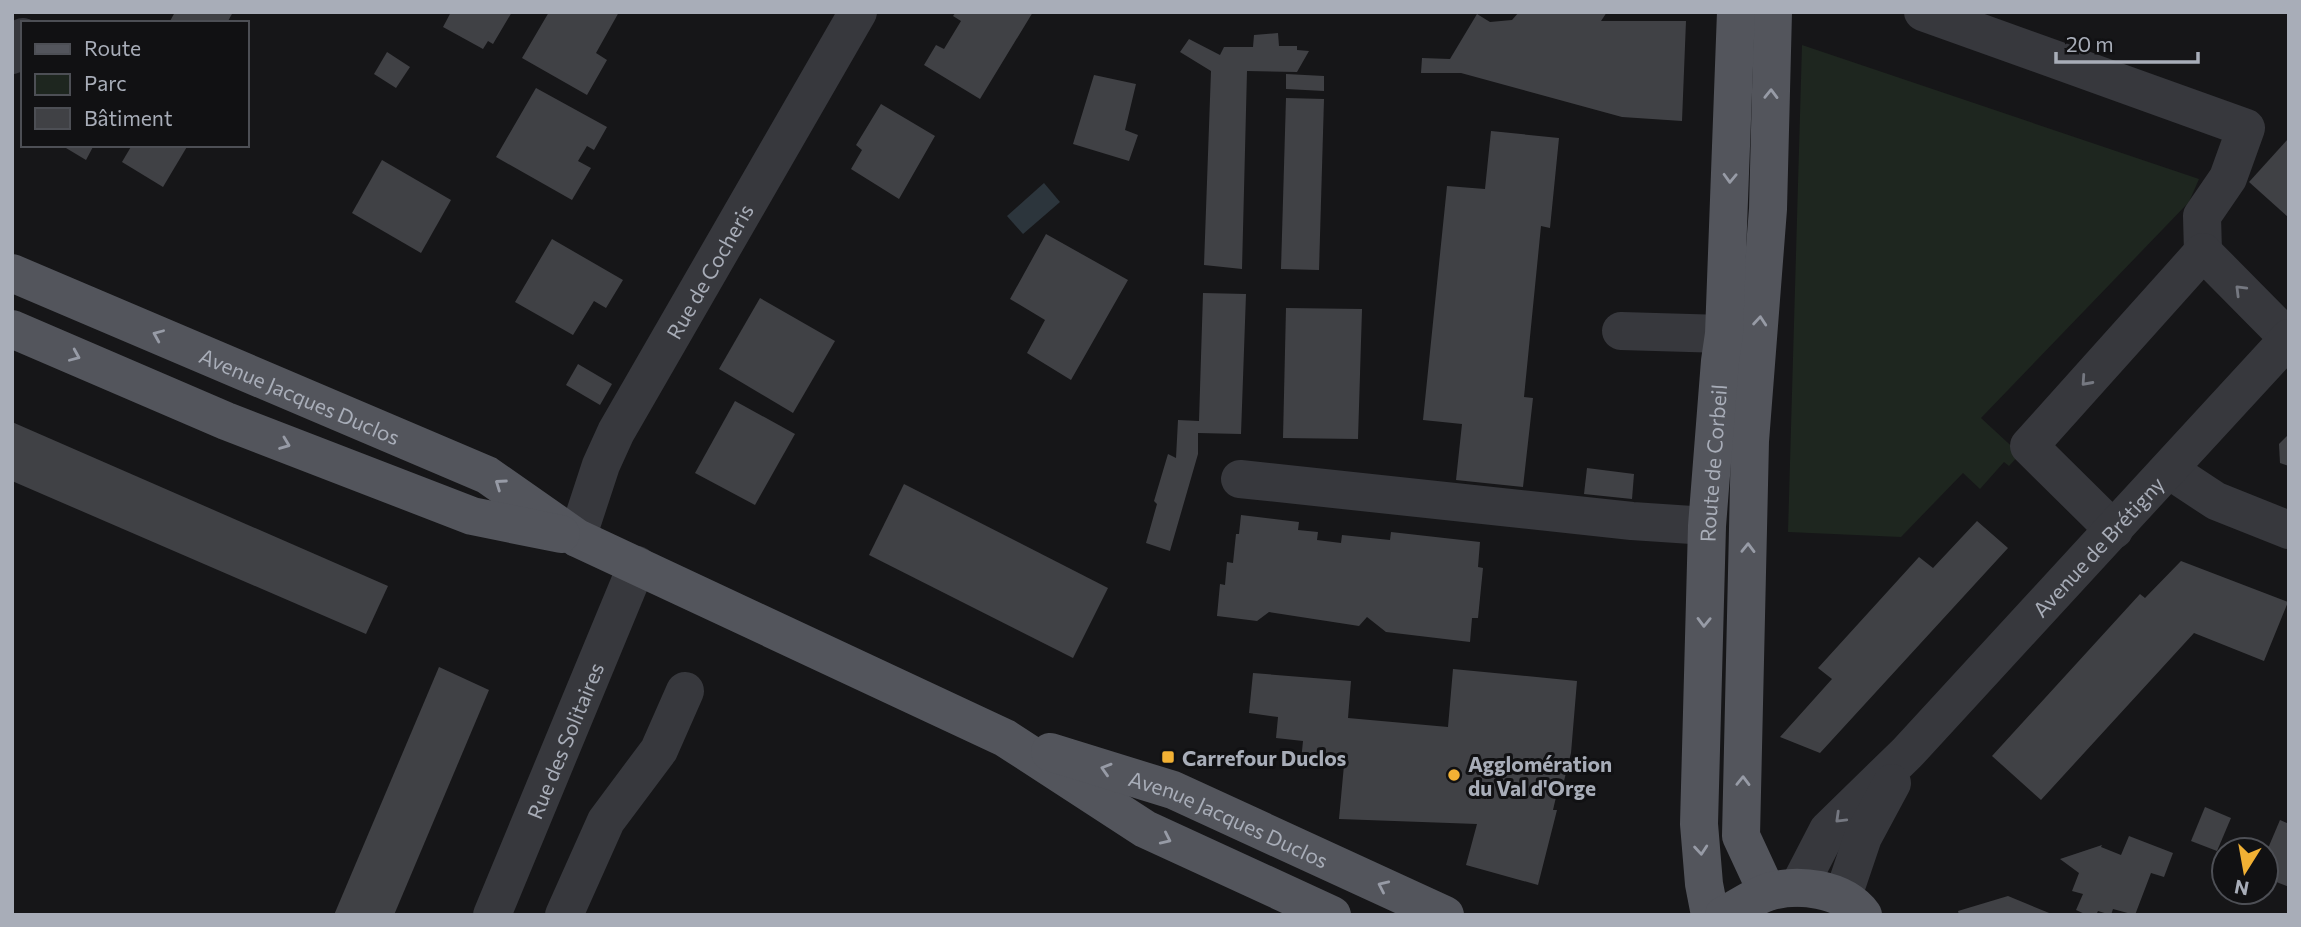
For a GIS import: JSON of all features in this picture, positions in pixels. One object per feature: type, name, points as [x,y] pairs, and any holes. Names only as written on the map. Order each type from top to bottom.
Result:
[{"type":"main road","name":"Route de Corbeil","points":[[1710,915],[1704,884],[1699,824],[1707,526],[1724,334],[1736,12]]},
{"type":"main road","name":"Route de Corbeil","points":[[1773,12],[1769,209],[1750,441],[1741,836],[1783,890]]},
{"type":"main road","name":"Avenue Jacques Duclos","points":[[12,273],[487,475],[577,537],[1005,738],[1145,828],[1332,915]]},
{"type":"main road","name":"Avenue Jacques Duclos","points":[[12,329],[226,421],[472,516],[577,537]]},
{"type":"main road","name":"Avenue Jacques Duclos","points":[[1005,738],[1172,790],[1445,915]]},
{"type":"main road","points":[[1724,915],[1783,890],[1853,906]]},
{"type":"street","name":"Rue de Cocheris","points":[[577,537],[601,465],[616,432],[858,12]]},
{"type":"street","points":[[1923,12],[2246,128],[2228,178],[2202,216],[2203,252],[2289,338]]},
{"type":"street","points":[[2114,530],[2029,446],[2203,252]]},
{"type":"street","points":[[1621,331],[1724,334]]},
{"type":"street","name":"Avenue de Brétigny","points":[[1783,890],[1828,830],[1907,753],[2289,338]]},
{"type":"street","points":[[2169,470],[2216,501],[2289,530]]},
{"type":"street","points":[[1240,479],[1632,521],[1707,526]]},
{"type":"street","name":"Rue des Solitaires","points":[[492,915],[637,565]]},
{"type":"street","points":[[564,915],[606,821],[659,750],[685,691]]},
{"type":"street","name":"Avenue de Brétigny","points":[[1853,906],[1863,837],[1907,753]]},
{"type":"green space","points":[[1802,45],[2199,179],[2189,202],[1981,418],[2020,454],[2009,466],[2004,462],[1980,489],[1963,473],[1901,537],[1788,532]]},
{"type":"shaded area","points":[[1044,183],[1060,202],[1023,234],[1007,216]]},
{"type":"building","points":[[175,12],[233,12],[228,21],[170,21]]},
{"type":"building","points":[[451,12],[512,12],[493,44],[488,41],[483,49],[443,27]]},
{"type":"building","points":[[549,12],[619,12],[596,53],[607,60],[587,95],[522,58]]},
{"type":"building","points":[[956,12],[1033,12],[980,99],[924,65],[936,45],[944,49],[961,21],[953,16]]},
{"type":"building","points":[[1519,12],[1607,12],[1601,21],[1686,21],[1682,121],[1622,117],[1461,73],[1421,73],[1422,58],[1450,59],[1477,14],[1490,22],[1512,20]]},
{"type":"building","points":[[1278,33],[1279,46],[1297,46],[1297,50],[1309,51],[1297,72],[1247,71],[1242,269],[1204,265],[1211,71],[1180,52],[1189,39],[1220,55],[1224,47],[1253,47],[1254,35]]},
{"type":"building","points":[[387,52],[410,67],[396,88],[374,74]]},
{"type":"building","points":[[1286,74],[1324,76],[1324,91],[1286,89]]},
{"type":"building","points":[[1094,75],[1136,84],[1125,130],[1138,135],[1129,161],[1073,144]]},
{"type":"building","points":[[536,88],[607,127],[594,150],[587,146],[578,161],[591,168],[572,200],[496,157]]},
{"type":"building","points":[[1286,98],[1324,99],[1319,270],[1281,269]]},
{"type":"building","points":[[881,104],[935,136],[899,199],[851,169],[862,150],[856,145]]},
{"type":"building","points":[[1491,131],[1559,138],[1550,228],[1541,226],[1524,397],[1533,398],[1523,487],[1456,480],[1462,424],[1423,420],[1447,186],[1485,189]]},
{"type":"building","points":[[2289,138],[2289,218],[2249,182]]},
{"type":"building","points":[[64,147],[93,147],[86,160]]},
{"type":"building","points":[[131,147],[187,147],[163,187],[122,162]]},
{"type":"building","points":[[382,160],[451,200],[421,253],[352,213]]},
{"type":"building","points":[[1046,234],[1128,280],[1071,380],[1027,353],[1045,320],[1010,299]]},
{"type":"building","points":[[552,239],[623,280],[606,308],[594,301],[573,335],[515,302]]},
{"type":"building","points":[[1203,293],[1246,294],[1241,434],[1198,433],[1198,454],[1170,551],[1146,543],[1157,504],[1154,501],[1168,454],[1176,458],[1178,420],[1199,421]]},
{"type":"building","points":[[760,298],[835,341],[793,413],[719,369]]},
{"type":"building","points":[[1286,308],[1362,309],[1358,439],[1283,438]]},
{"type":"building","points":[[578,364],[612,384],[600,405],[566,385]]},
{"type":"building","points":[[735,401],[795,434],[755,505],[695,473]]},
{"type":"building","points":[[12,422],[388,586],[366,634],[12,481]]},
{"type":"building","points":[[2289,434],[2289,466],[2280,463],[2279,444]]},
{"type":"building","points":[[1587,468],[1634,474],[1632,499],[1584,494]]},
{"type":"building","points":[[904,484],[1108,588],[1073,658],[869,555]]},
{"type":"building","points":[[1241,515],[1299,522],[1298,530],[1318,532],[1317,540],[1341,543],[1342,535],[1390,540],[1391,532],[1480,542],[1478,567],[1483,568],[1478,618],[1472,618],[1470,642],[1386,632],[1367,617],[1359,626],[1269,612],[1257,621],[1217,616],[1220,584],[1225,585],[1227,562],[1233,563]]},
{"type":"building","points":[[1977,521],[2008,548],[1820,753],[1780,737],[1832,679],[1818,668],[1919,557],[1933,568]]},
{"type":"building","points":[[2181,561],[2288,602],[2264,661],[2194,633],[2041,800],[1992,756],[2140,594],[2145,598]]},
{"type":"building","points":[[439,667],[489,690],[394,915],[334,915]]},
{"type":"building","name":"Agglomération du Val d'Orge","points":[[1453,669],[1577,681],[1571,753],[1564,781],[1560,780],[1553,810],[1557,810],[1538,885],[1466,865],[1477,824],[1339,819],[1344,765],[1301,761],[1303,741],[1276,738],[1278,717],[1249,713],[1253,673],[1351,681],[1348,718],[1448,727]]},
{"type":"building","points":[[2205,807],[2231,818],[2223,836],[2210,836],[2210,848],[2191,841]]},
{"type":"building","points":[[2280,820],[2289,824],[2289,887],[2280,883],[2280,836],[2273,836]]},
{"type":"building","points":[[2129,836],[2173,853],[2164,877],[2151,873],[2135,915],[2113,909],[2111,915],[2098,911],[2096,915],[2087,915],[2076,910],[2083,894],[2072,891],[2079,873],[2060,859],[2102,845],[2101,847],[2121,855]]},
{"type":"building","points":[[2008,896],[2054,915],[1959,915],[1958,911]]},
{"type":"place","name":"Carrefour Duclos","points":[[1168,757]]},
{"type":"place","name":"Agglomération du Val d'Orge","points":[[1454,775]]}]
